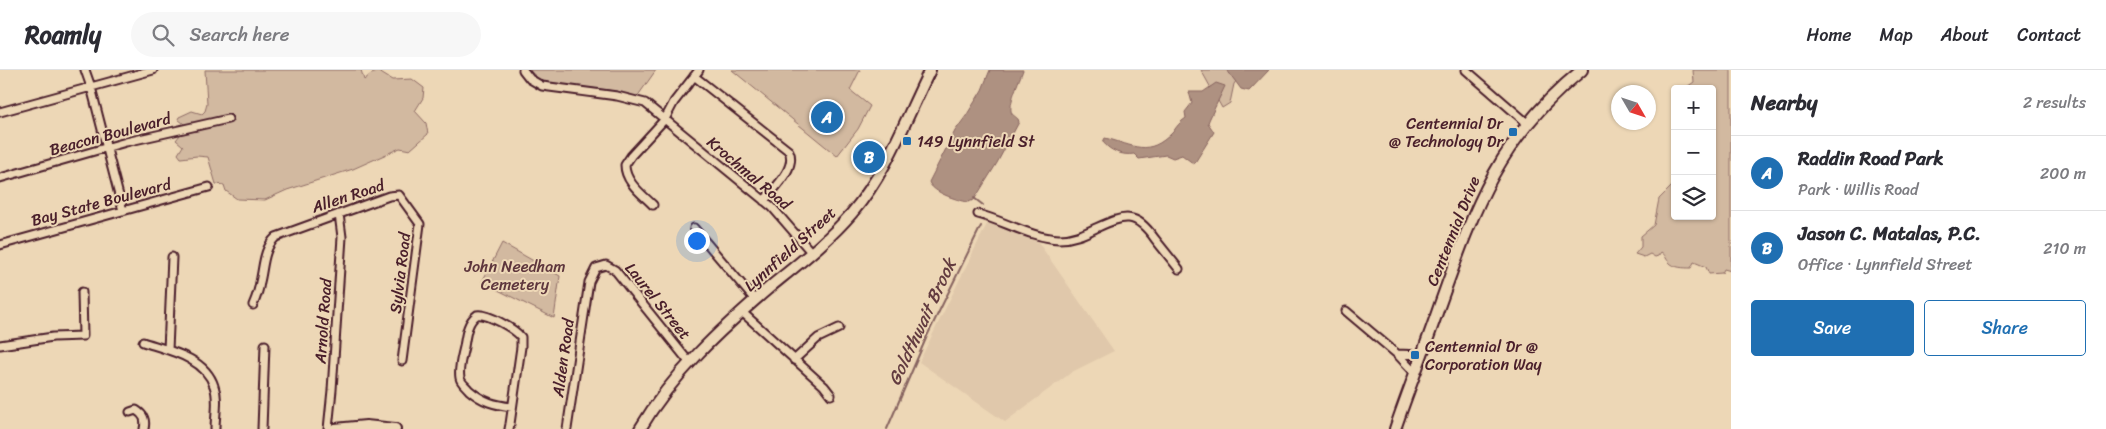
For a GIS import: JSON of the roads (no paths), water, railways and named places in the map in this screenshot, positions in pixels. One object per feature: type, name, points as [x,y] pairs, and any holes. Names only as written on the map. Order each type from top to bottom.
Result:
[{"type":"main road","name":"Lynnfield Street","points":[[640,429],[667,388],[689,362],[755,300],[844,222],[864,197],[885,163],[930,70]]},
{"type":"main road","name":"Centennial Drive","points":[[1395,429],[1478,202],[1500,162],[1528,124],[1551,97],[1582,70]]},
{"type":"main road","points":[[335,429],[366,426],[395,429]]},
{"type":"street","points":[[84,70],[91,87],[105,148],[123,211]]},
{"type":"street","points":[[0,112],[153,70]]},
{"type":"street","name":"Krochmal Road","points":[[523,70],[530,78],[542,86],[636,99],[645,103],[713,161],[764,201],[786,221],[811,252]]},
{"type":"street","points":[[1466,70],[1528,124]]},
{"type":"street","points":[[653,204],[631,183],[626,174],[625,165],[665,119],[674,102],[697,73],[789,151],[791,159],[788,168],[764,201]]},
{"type":"street","name":"Beacon Boulevard","points":[[0,178],[105,148],[228,119]]},
{"type":"street","name":"Bay State Boulevard","points":[[0,245],[209,187]]},
{"type":"street","name":"Allen Road","points":[[253,305],[269,245],[281,233],[389,196],[399,196]]},
{"type":"street","name":"Sylvia Road","points":[[399,196],[420,224],[402,361]]},
{"type":"street","name":"Arnold Road","points":[[328,429],[342,237],[339,214]]},
{"type":"street","points":[[978,214],[1038,236],[1058,239],[1085,234],[1117,219],[1137,220],[1146,226],[1179,269]]},
{"type":"street","points":[[694,228],[755,300]]},
{"type":"street","points":[[168,350],[172,257]]},
{"type":"street","name":"Laurel Street","points":[[588,291],[591,275],[596,268],[601,265],[611,266],[636,293],[689,362]]},
{"type":"street","name":"Alden Road","points":[[567,429],[588,291]]},
{"type":"street","points":[[0,345],[53,337],[83,336],[82,292]]},
{"type":"street","points":[[1346,311],[1397,354],[1415,373]]},
{"type":"street","points":[[742,312],[824,386],[831,395]]},
{"type":"street","points":[[509,429],[521,347],[521,337],[515,331],[486,315],[477,315],[471,321],[467,331],[460,379],[471,392],[483,400],[496,405],[512,407]]},
{"type":"street","points":[[794,360],[818,338],[839,328]]},
{"type":"street","points":[[143,342],[168,350],[197,364],[211,379],[216,392],[215,429]]},
{"type":"street","points":[[262,429],[264,345]]},
{"type":"street","points":[[1397,354],[1422,355]]},
{"type":"street","points":[[130,412],[136,410],[143,415],[144,429]]},
{"type":"waterway","name":"Goldthwait Brook","points":[[974,198],[983,205]]},
{"type":"waterway","name":"Goldthwait Brook","points":[[887,429],[927,336],[981,226]]},
{"type":"place","name":"Raddin Road Park","points":[[827,117]]},
{"type":"place","name":"Centennial Dr @ Technology Dr","points":[[1513,132]]},
{"type":"place","name":"149 Lynnfield St","points":[[907,141]]},
{"type":"place","name":"Jason C. Matalas, P.C.","points":[[869,157]]},
{"type":"place","name":"Centennial Dr @ Corporation Way","points":[[1415,355]]},
{"type":"park label","name":"John Needham Cemetery","points":[[515,275]]}]
